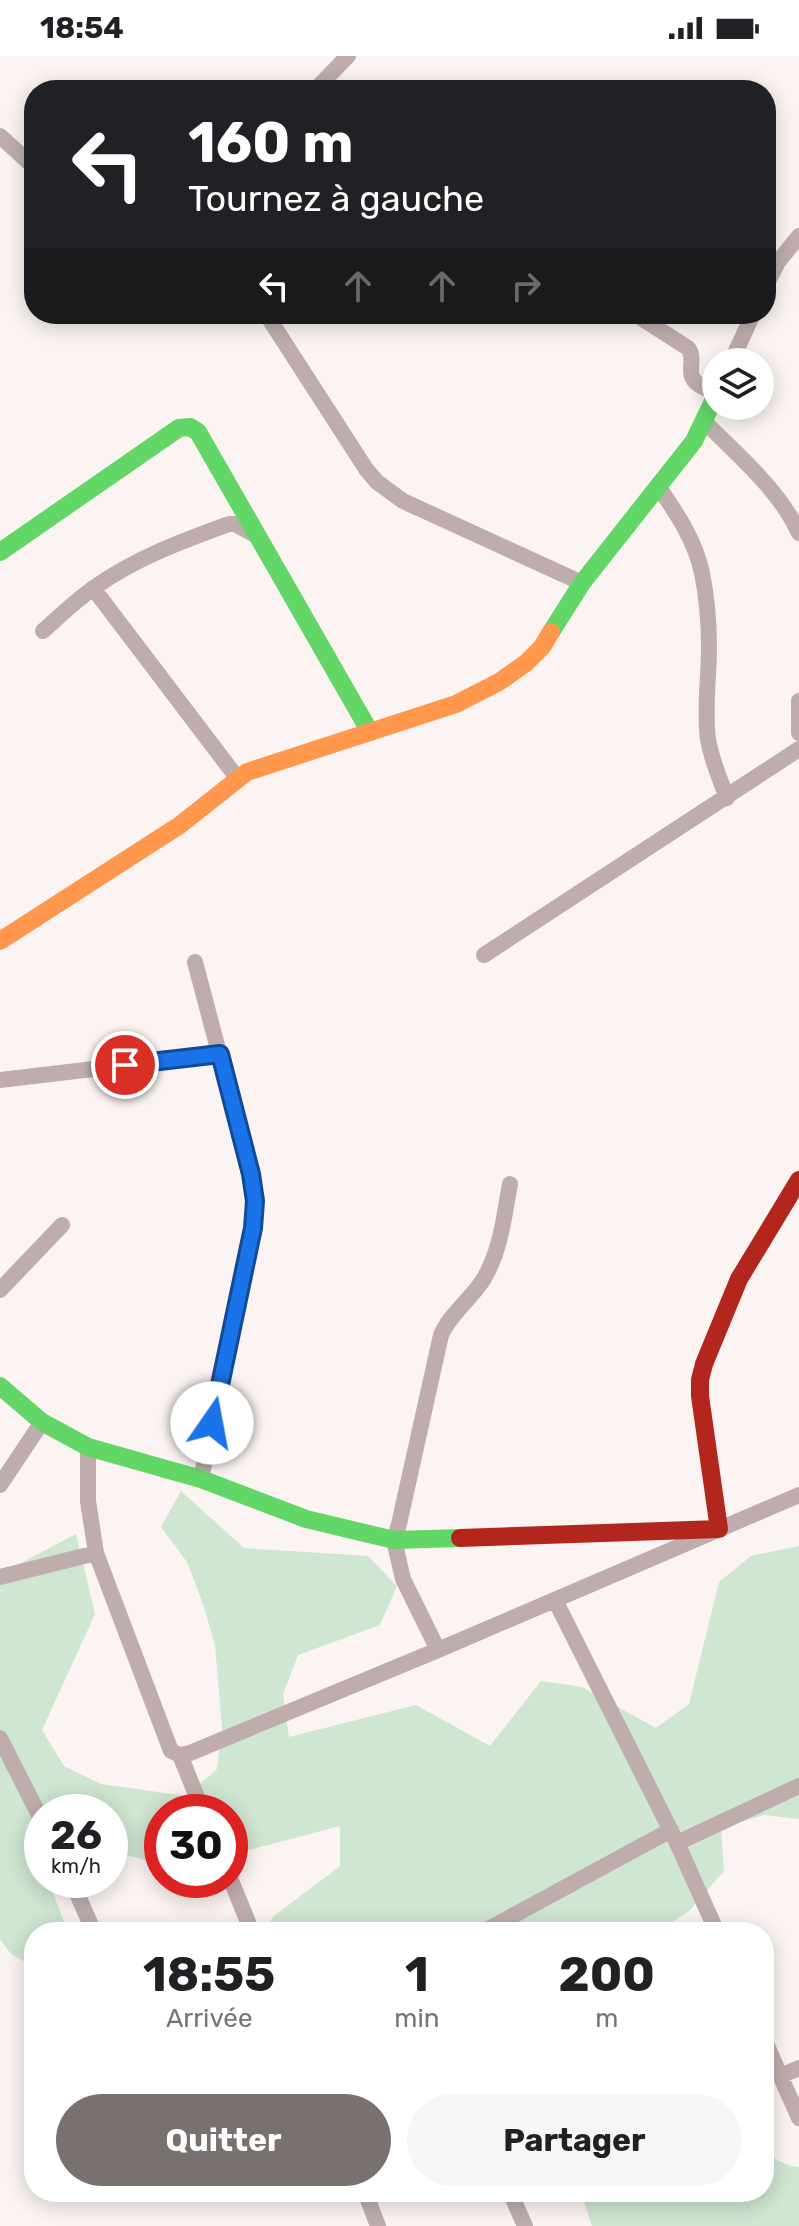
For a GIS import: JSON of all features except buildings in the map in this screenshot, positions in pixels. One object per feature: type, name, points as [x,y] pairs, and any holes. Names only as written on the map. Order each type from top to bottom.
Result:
[{"type":"street","points":[[325,80],[348,56]]},
{"type":"street","points":[[0,136],[24,158]]},
{"type":"street","points":[[776,266],[799,236]]},
{"type":"street","points":[[272,324],[377,482],[403,501],[582,583]]},
{"type":"street","points":[[651,324],[688,348],[693,357],[690,372],[693,380],[702,386]]},
{"type":"street","points":[[737,348],[748,324]]},
{"type":"street","points":[[0,941],[180,825],[238,779],[256,769],[456,704],[478,694],[526,663],[542,647],[582,583],[694,441],[704,421],[772,492],[791,516],[799,533]]},
{"type":"street","points":[[0,552],[179,428],[190,427],[198,432],[370,732]]},
{"type":"street","points":[[658,486],[684,524],[701,571],[708,622],[709,741],[727,798]]},
{"type":"street","points":[[43,631],[93,588],[163,548],[229,524],[241,526],[259,536]]},
{"type":"street","points":[[93,588],[238,779]]},
{"type":"street","points":[[799,701],[799,733]]},
{"type":"street","points":[[484,955],[799,749]]},
{"type":"street","points":[[195,962],[251,1174],[255,1201],[253,1228],[201,1479]]},
{"type":"street","points":[[0,1080],[220,1054]]},
{"type":"street","points":[[719,1529],[700,1380],[739,1279],[799,1180]]},
{"type":"street","points":[[438,1650],[403,1579],[394,1540],[441,1335],[482,1282],[492,1262],[510,1184]]},
{"type":"street","points":[[0,1290],[62,1225]]},
{"type":"street","points":[[0,1386],[42,1422],[88,1447],[201,1479],[306,1519],[394,1540],[719,1529]]},
{"type":"street","points":[[0,1485],[42,1422]]},
{"type":"street","points":[[88,1447],[88,1501],[96,1553],[171,1751],[180,1755],[438,1650],[799,1495]]},
{"type":"street","points":[[0,1577],[96,1553]]},
{"type":"street","points":[[555,1600],[674,1836],[713,1922]]},
{"type":"street","points":[[0,1738],[28,1794]]},
{"type":"street","points":[[180,1755],[196,1794]]},
{"type":"street","points":[[503,1922],[674,1836],[799,1786]]},
{"type":"street","points":[[79,1898],[90,1922]]},
{"type":"street","points":[[238,1898],[248,1922]]},
{"type":"street","points":[[774,2062],[799,2118]]},
{"type":"street","points":[[780,2076],[799,2068]]},
{"type":"street","points":[[369,2202],[378,2226]]},
{"type":"street","points":[[514,2202],[525,2226]]},
{"type":"green space","points":[[181,1491],[244,1548],[368,1556],[397,1586],[380,1625],[298,1655],[283,1694],[289,1737],[416,1705],[490,1746],[541,1681],[582,1687],[656,1728],[689,1704],[719,1582],[751,1556],[799,1546],[799,1819],[764,1815],[721,1828],[724,1871],[689,1911],[672,1922],[270,1922],[340,1866],[340,1826],[248,1850],[248,1794],[188,1794],[217,1769],[222,1727],[215,1645],[187,1562],[161,1527]]},
{"type":"green space","points":[[76,1534],[95,1614],[42,1730],[64,1766],[101,1784],[172,1794],[144,1794],[144,1860],[128,1856],[128,1794],[24,1794],[24,1898],[55,1898],[64,1922],[24,1922],[24,1961],[11,1954],[0,1939],[0,1574]]},
{"type":"green space","points":[[774,2158],[799,2167],[799,2226],[592,2226],[584,2202],[774,2202]]},
{"type":"traffic: fast","points":[[551,632],[582,583],[694,441],[704,420]]},
{"type":"traffic: fast","points":[[0,552],[179,428],[190,427],[198,432],[370,732]]},
{"type":"traffic: fast","points":[[0,1386],[42,1422],[88,1447],[201,1479],[306,1519],[394,1540],[460,1538]]},
{"type":"traffic: slow","points":[[0,941],[180,825],[247,772],[456,704],[499,682],[526,663],[542,647],[551,632]]},
{"type":"traffic: jam","points":[[460,1538],[719,1529],[700,1380],[739,1279],[799,1180]]},
{"type":"route","points":[[125,1065],[220,1054],[251,1174],[255,1201],[253,1228],[212,1423]]}]
